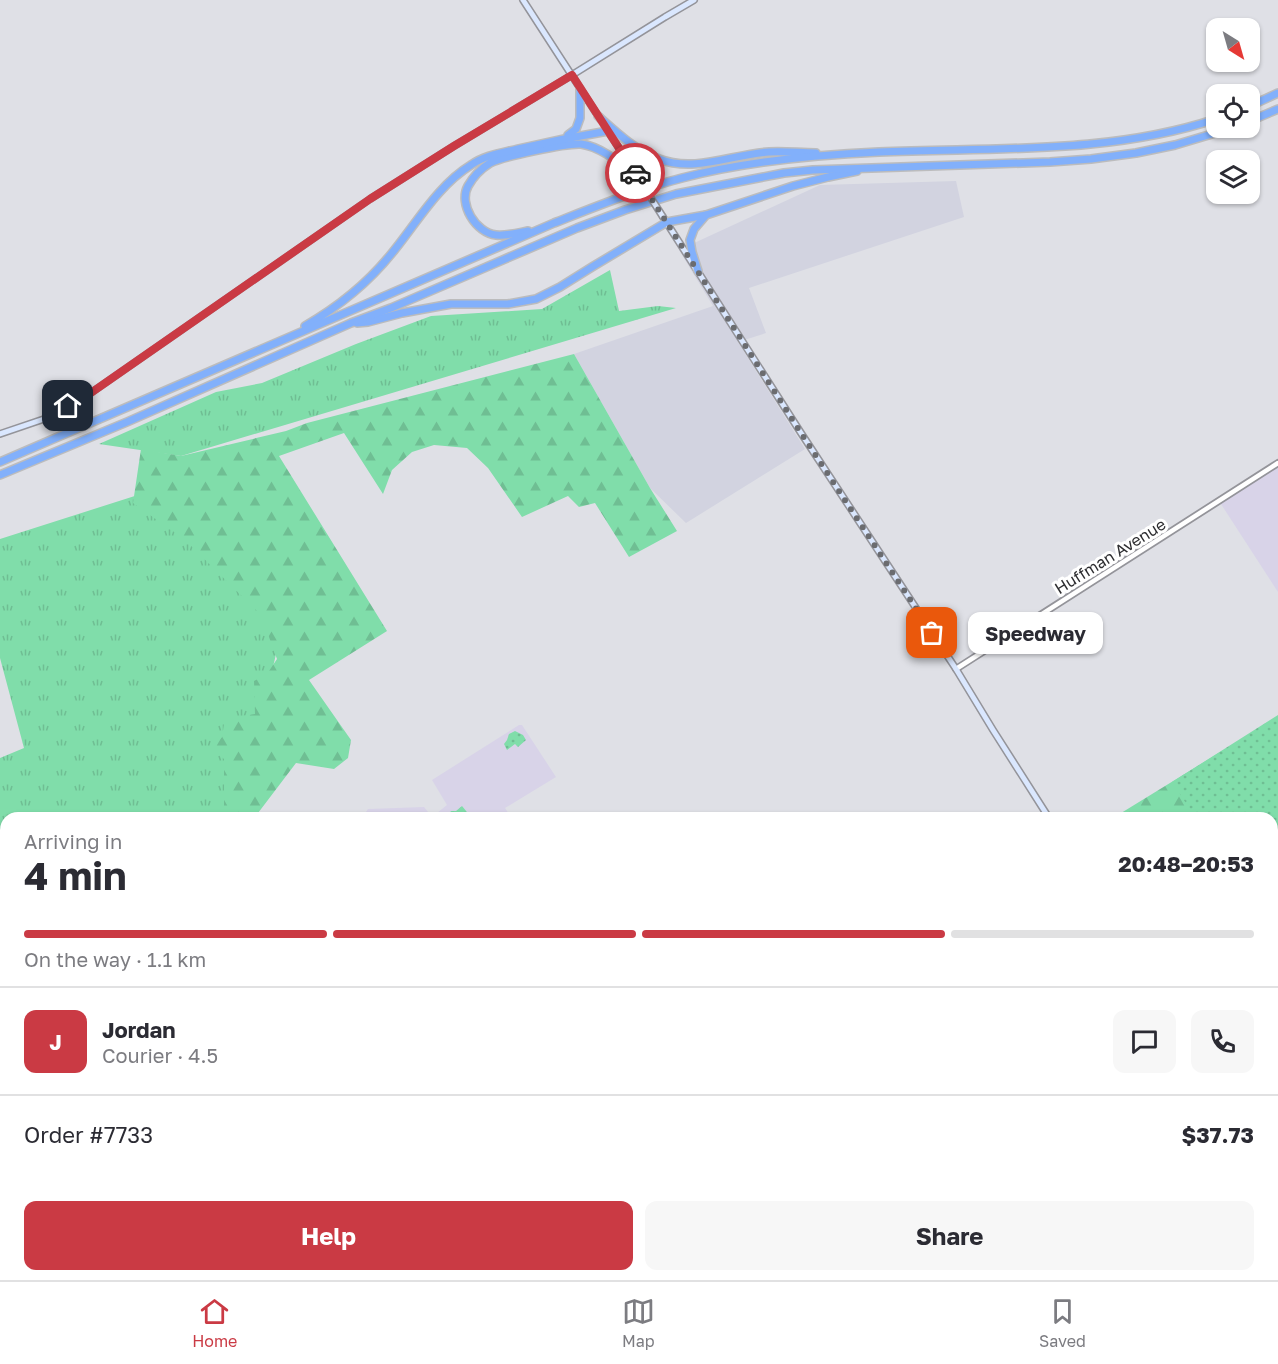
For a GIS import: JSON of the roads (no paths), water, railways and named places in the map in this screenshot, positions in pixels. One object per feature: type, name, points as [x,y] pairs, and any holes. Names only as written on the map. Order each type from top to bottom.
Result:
[{"type":"highway","points":[[565,137],[576,129],[580,118],[580,89]]},
{"type":"highway","points":[[1260,102],[1278,93]]},
{"type":"highway","points":[[1260,117],[1278,109]]},
{"type":"highway","points":[[598,116],[639,149],[660,160],[699,164],[768,152],[863,153],[1074,147],[1151,136],[1206,122]]},
{"type":"highway","points":[[273,344],[323,315],[373,275],[451,180],[471,164],[486,157],[565,137],[608,131]]},
{"type":"highway","points":[[0,475],[577,228],[676,194],[784,172],[1091,159],[1136,153],[1206,136]]},
{"type":"highway","points":[[548,226],[517,234],[495,235],[485,231],[474,221],[464,201],[467,187],[491,162],[522,153],[581,144],[596,149],[637,176]]},
{"type":"highway","points":[[0,462],[600,205],[681,178],[742,165],[863,153]]},
{"type":"highway","points":[[351,323],[368,322],[451,304],[508,304],[536,298],[560,288],[665,219],[706,215],[793,186],[880,167]]},
{"type":"highway","points":[[698,271],[690,240],[694,229],[706,215]]},
{"type":"main road","points":[[523,0],[801,433],[956,669],[1045,812]]},
{"type":"main road","points":[[0,434],[44,419],[85,397],[370,199],[694,0]]},
{"type":"street","name":"Huffman Avenue","points":[[956,669],[1278,463]]},
{"type":"place","name":"Speedway","points":[[932,633]]}]
